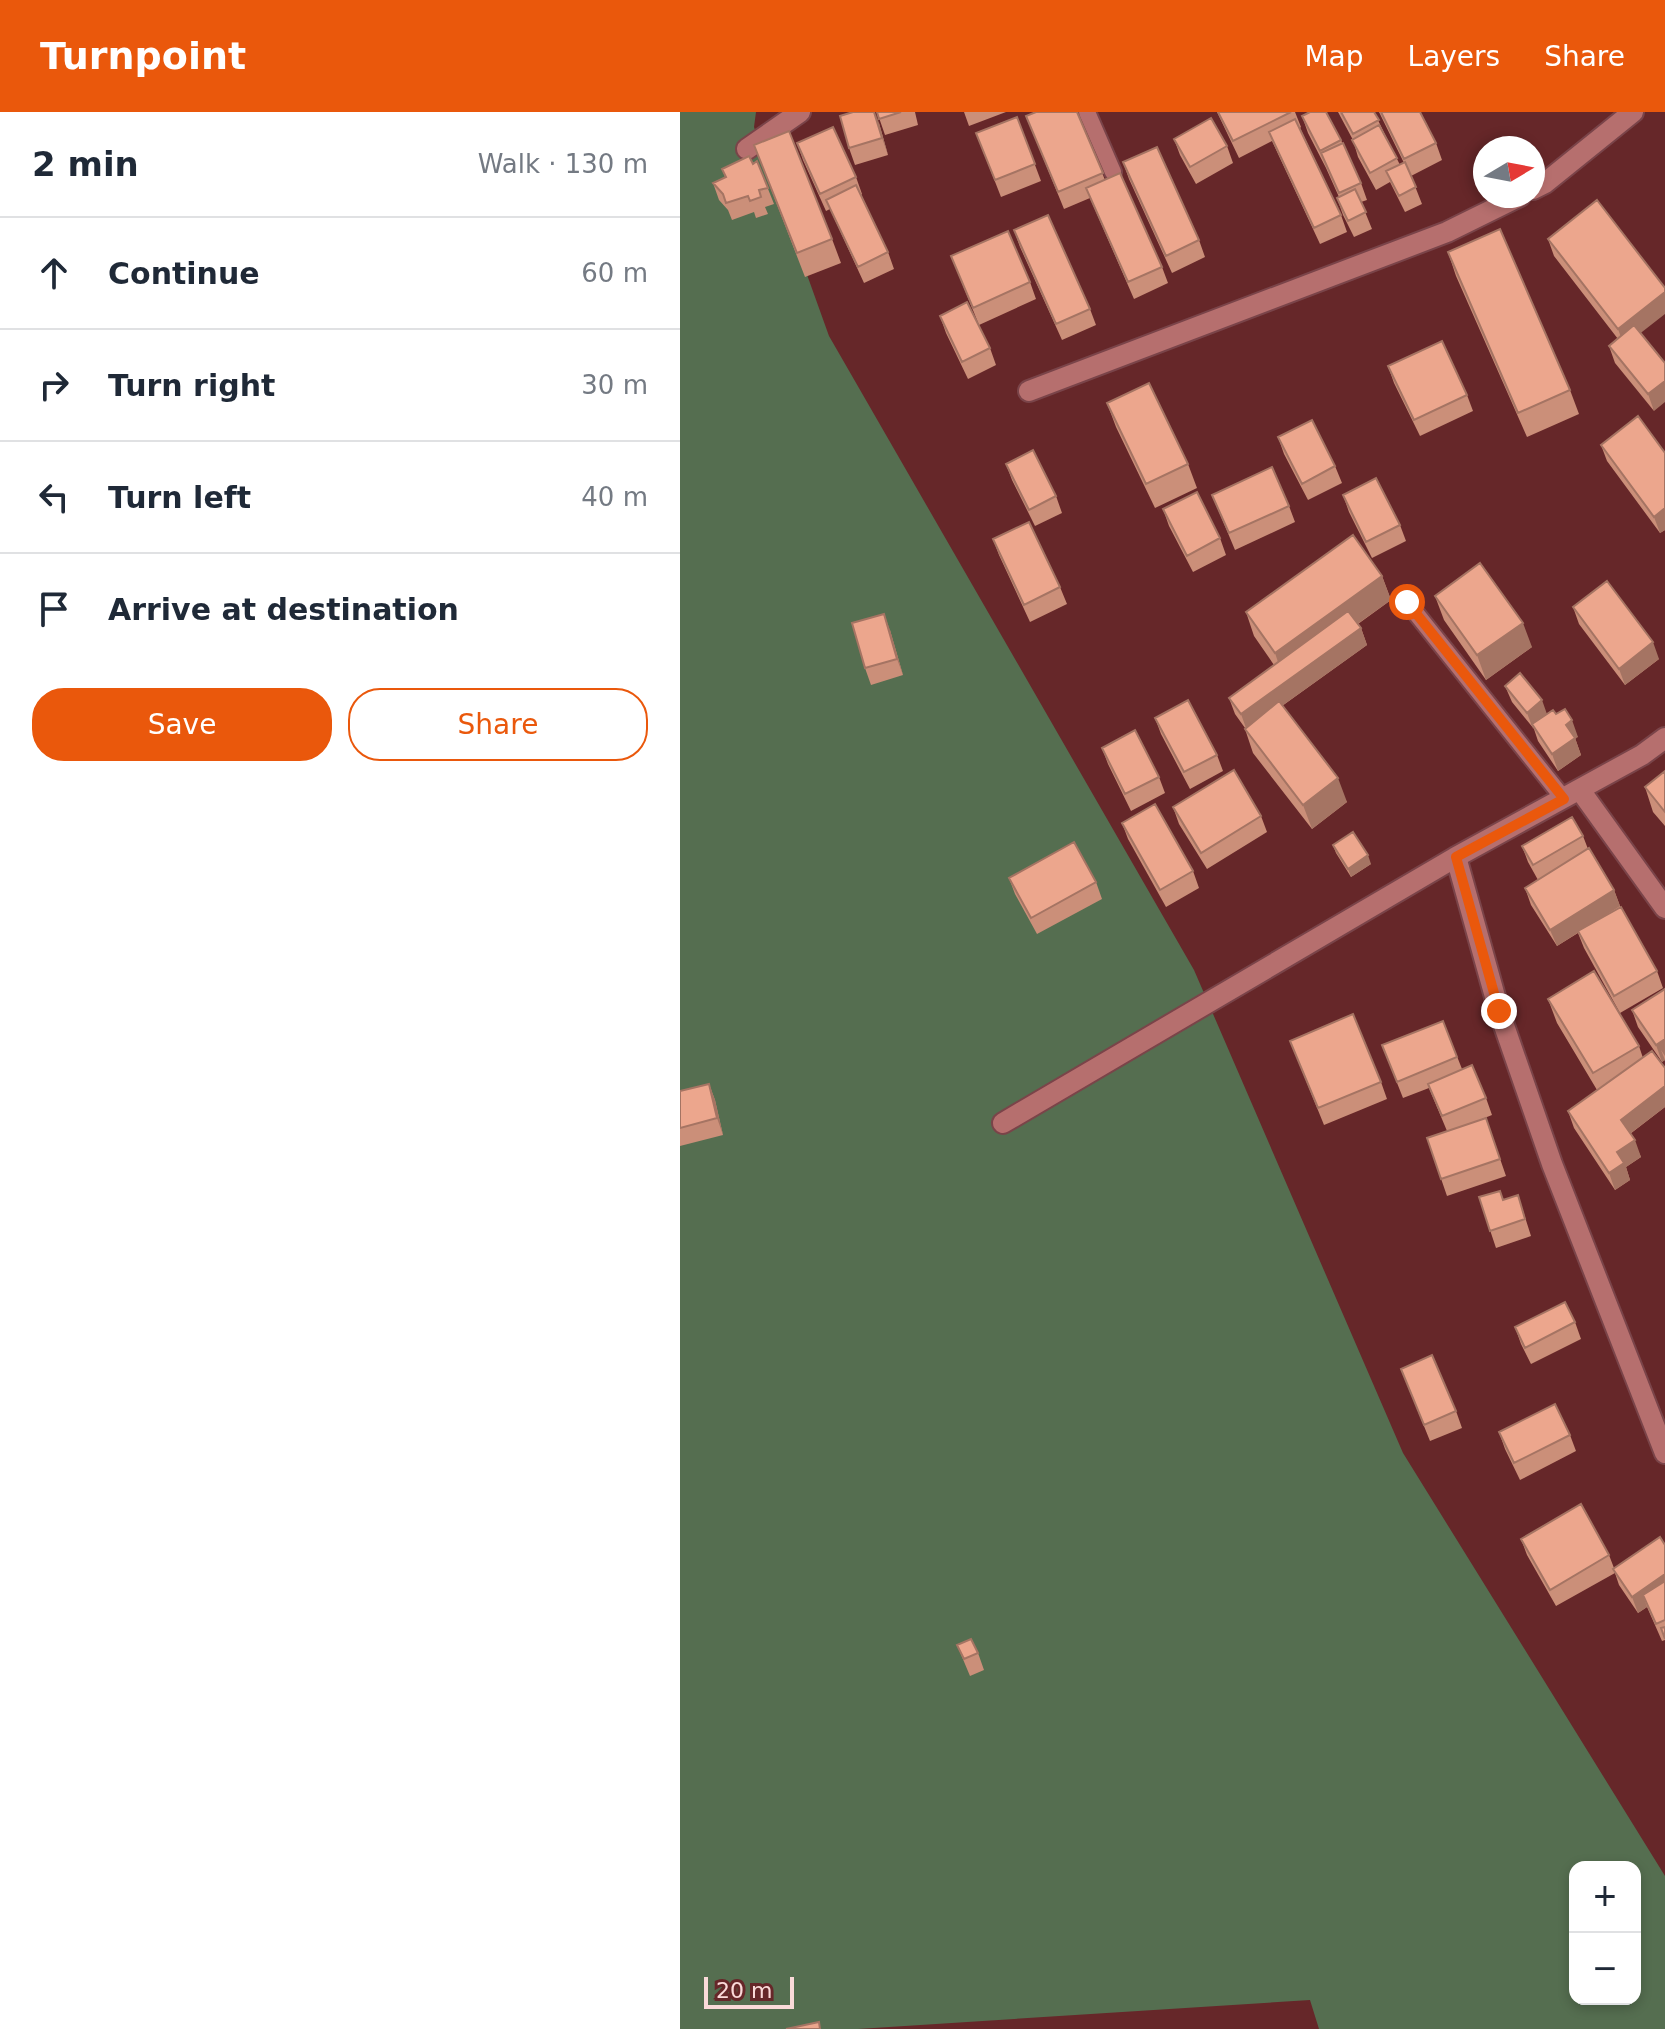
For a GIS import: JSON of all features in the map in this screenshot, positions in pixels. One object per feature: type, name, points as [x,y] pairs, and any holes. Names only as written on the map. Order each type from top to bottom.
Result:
[{"type":"street","points":[[747,149],[800,112]]},
{"type":"street","points":[[1545,183],[1633,112]]},
{"type":"street","points":[[1029,391],[1447,232],[1496,208]]},
{"type":"street","points":[[1003,1123],[1456,857],[1642,755],[1665,738]]},
{"type":"street","points":[[1572,794],[1665,908]]},
{"type":"street","points":[[1456,857],[1499,1011],[1552,1164],[1665,1453]]},
{"type":"lane","points":[[1087,112],[1113,172]]},
{"type":"lane","points":[[1407,602],[1572,794]]},
{"type":"green space","points":[[680,112],[756,112],[754,127],[829,336],[1194,970],[1403,1453],[1665,1876],[1665,2029],[1319,2029],[1310,2000],[858,2029],[680,2029]]},
{"type":"building","points":[[853,112],[874,112],[882,138],[849,148],[840,116]]},
{"type":"building","points":[[877,112],[901,112],[879,119]]},
{"type":"building","points":[[1036,112],[1077,112],[1103,173],[1058,192],[1026,116]]},
{"type":"building","points":[[1218,112],[1291,112],[1233,141]]},
{"type":"building","points":[[1310,112],[1326,112],[1341,140],[1320,151],[1302,116]]},
{"type":"building","points":[[1341,112],[1374,112],[1379,120],[1353,134]]},
{"type":"building","points":[[1381,112],[1420,112],[1436,143],[1404,159]]},
{"type":"building","points":[[1017,117],[1035,164],[995,180],[976,133]]},
{"type":"building","points":[[1211,118],[1227,146],[1190,167],[1174,139]]},
{"type":"building","points":[[1295,119],[1341,215],[1314,228],[1269,132]]},
{"type":"building","points":[[1379,125],[1397,158],[1370,173],[1352,140]]},
{"type":"building","points":[[833,127],[856,177],[820,194],[797,143]]},
{"type":"building","points":[[789,131],[832,239],[797,253],[754,145]]},
{"type":"building","points":[[1343,143],[1361,183],[1339,193],[1321,153]]},
{"type":"building","points":[[1157,147],[1199,240],[1166,256],[1123,162]]},
{"type":"building","points":[[749,156],[753,164],[757,161],[768,188],[759,190],[761,197],[750,201],[748,196],[726,203],[713,183],[726,177],[722,169]]},
{"type":"building","points":[[1405,162],[1416,187],[1399,196],[1386,171]]},
{"type":"building","points":[[1120,173],[1162,267],[1128,282],[1086,188]]},
{"type":"building","points":[[856,185],[888,252],[858,267],[826,200]]},
{"type":"building","points":[[1355,189],[1366,212],[1348,221],[1337,198]]},
{"type":"building","points":[[1597,200],[1665,288],[1665,292],[1618,329],[1548,239]]},
{"type":"building","points":[[1048,215],[1090,309],[1056,324],[1014,230]]},
{"type":"building","points":[[1500,229],[1570,390],[1518,413],[1448,252]]},
{"type":"building","points":[[1008,231],[1030,282],[973,308],[951,256]]},
{"type":"building","points":[[967,302],[990,348],[962,362],[940,316]]},
{"type":"building","points":[[1634,325],[1665,363],[1665,381],[1648,394],[1609,346]]},
{"type":"building","points":[[1442,341],[1467,395],[1414,420],[1388,366]]},
{"type":"building","points":[[1149,383],[1188,464],[1146,484],[1107,403]]},
{"type":"building","points":[[1638,416],[1665,453],[1665,508],[1654,517],[1601,445]]},
{"type":"building","points":[[1312,420],[1335,466],[1302,484],[1278,437]]},
{"type":"building","points":[[1033,450],[1056,496],[1029,510],[1006,464]]},
{"type":"building","points":[[1272,467],[1289,506],[1229,533],[1212,495]]},
{"type":"building","points":[[1376,478],[1400,525],[1366,542],[1343,495]]},
{"type":"building","points":[[1197,492],[1220,538],[1187,556],[1163,509]]},
{"type":"building","points":[[1029,522],[1060,587],[1024,605],[993,539]]},
{"type":"building","points":[[1353,535],[1382,576],[1275,653],[1246,612]]},
{"type":"building","points":[[1480,563],[1523,623],[1477,655],[1435,596]]},
{"type":"building","points":[[1607,581],[1653,642],[1619,669],[1573,607]]},
{"type":"building","points":[[1348,611],[1361,628],[1241,714],[1229,698]]},
{"type":"building","points":[[884,614],[897,659],[865,668],[852,623]]},
{"type":"building","points":[[1520,673],[1542,700],[1527,713],[1505,686]]},
{"type":"building","points":[[1188,700],[1217,755],[1184,772],[1155,718]]},
{"type":"building","points":[[1279,701],[1338,778],[1303,805],[1245,729]]},
{"type":"building","points":[[1565,709],[1572,720],[1566,725],[1575,738],[1552,754],[1532,724],[1553,710],[1556,714]]},
{"type":"building","points":[[1135,730],[1159,777],[1125,794],[1102,748]]},
{"type":"building","points":[[1234,770],[1261,816],[1201,853],[1173,807]]},
{"type":"building","points":[[1665,771],[1665,812],[1645,787]]},
{"type":"building","points":[[1155,804],[1193,871],[1160,890],[1122,823]]},
{"type":"building","points":[[1572,817],[1583,836],[1533,865],[1522,846]]},
{"type":"building","points":[[1353,832],[1368,855],[1348,869],[1333,845]]},
{"type":"building","points":[[1074,842],[1096,882],[1031,918],[1009,878]]},
{"type":"building","points":[[1589,848],[1614,890],[1550,930],[1525,888]]},
{"type":"building","points":[[1621,907],[1657,971],[1614,996],[1578,931]]},
{"type":"building","points":[[1594,971],[1639,1046],[1593,1073],[1548,999]]},
{"type":"building","points":[[1665,989],[1665,1039],[1656,1045],[1632,1010]]},
{"type":"building","points":[[1353,1014],[1381,1082],[1318,1108],[1290,1041]]},
{"type":"building","points":[[1443,1021],[1457,1057],[1397,1082],[1382,1045]]},
{"type":"building","points":[[1652,1051],[1665,1068],[1665,1086],[1621,1120],[1635,1140],[1617,1152],[1624,1163],[1609,1173],[1568,1111]]},
{"type":"building","points":[[1472,1065],[1486,1098],[1442,1116],[1428,1084]]},
{"type":"building","points":[[709,1084],[717,1118],[680,1128],[680,1091]]},
{"type":"building","points":[[1486,1118],[1500,1159],[1441,1179],[1427,1138]]},
{"type":"building","points":[[1500,1191],[1503,1200],[1518,1195],[1525,1219],[1490,1231],[1479,1197]]},
{"type":"building","points":[[1565,1302],[1575,1322],[1525,1348],[1515,1327]]},
{"type":"building","points":[[1432,1355],[1456,1411],[1424,1425],[1401,1369]]},
{"type":"building","points":[[1555,1404],[1570,1435],[1514,1463],[1499,1432]]},
{"type":"building","points":[[1581,1504],[1609,1555],[1550,1590],[1521,1539]]},
{"type":"building","points":[[1660,1537],[1665,1545],[1665,1574],[1632,1597],[1613,1569]]},
{"type":"building","points":[[1665,1581],[1665,1620],[1656,1624],[1643,1595]]},
{"type":"building","points":[[971,1639],[978,1653],[964,1659],[957,1645]]},
{"type":"building","points":[[819,2022],[820,2029],[786,2029]]},
{"type":"route","points":[[1407,602],[1564,799],[1456,857],[1499,1011]]}]
